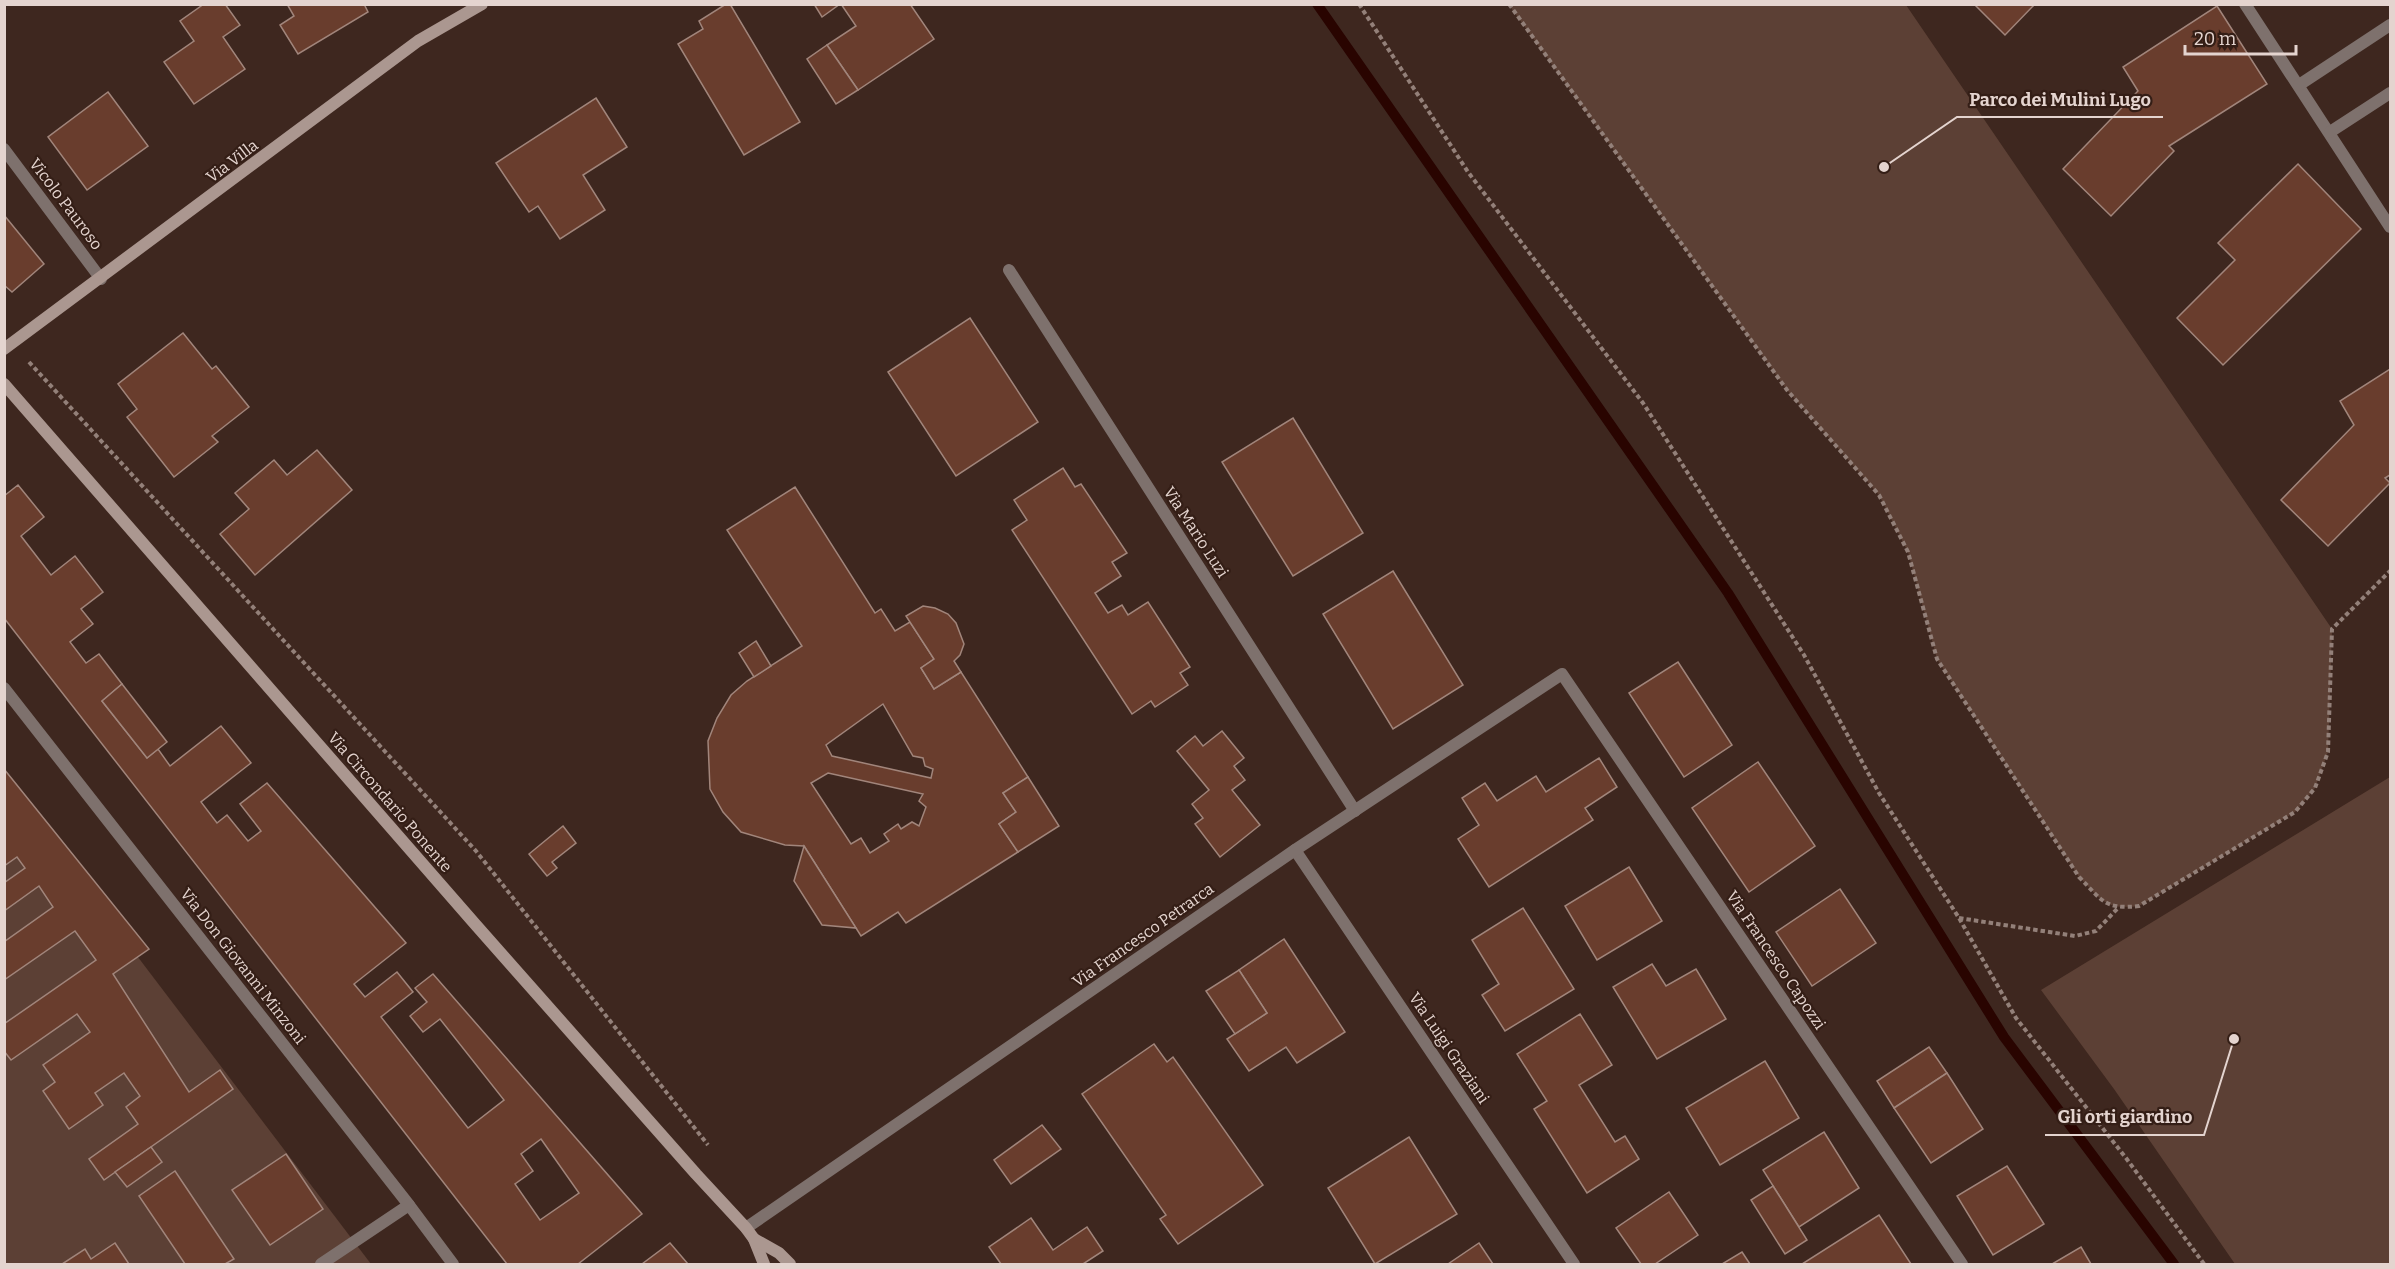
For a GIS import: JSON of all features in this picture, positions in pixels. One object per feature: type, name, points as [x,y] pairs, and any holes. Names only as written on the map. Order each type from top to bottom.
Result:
[{"type":"street","name":"Via Villa","points":[[8,346],[418,41],[482,4]]},
{"type":"street","points":[[2245,4],[2391,227]]},
{"type":"street","points":[[2299,85],[2391,25]]},
{"type":"street","points":[[2330,132],[2391,93]]},
{"type":"street","name":"Vicolo Pauroso","points":[[4,148],[101,279]]},
{"type":"street","name":"Via Mario Luzi","points":[[1009,270],[1355,811]]},
{"type":"street","name":"Via Circondario Ponente","points":[[4,384],[688,1165],[750,1233],[778,1252],[790,1264]]},
{"type":"street","name":"Via Francesco Petrarca","points":[[750,1233],[1295,850],[1562,674]]},
{"type":"street","name":"Via Francesco Capozzi","points":[[1562,674],[1962,1264]]},
{"type":"street","name":"Via Don Giovanni Minzoni","points":[[4,688],[453,1264]]},
{"type":"street","name":"Via Luigi Graziani","points":[[1295,850],[1574,1264]]},
{"type":"street","points":[[321,1264],[409,1205]]},
{"type":"street","name":"Via Circondario Ponente","points":[[750,1233],[764,1264]]},
{"type":"path","points":[[1359,4],[1468,172],[1643,402],[1804,655],[1879,793],[1959,918],[2016,1018],[2126,1158],[2204,1264]]},
{"type":"path","points":[[1509,4],[1787,390],[1879,495],[1908,552],[1937,658],[2079,877],[2102,900],[2117,909]]},
{"type":"path","points":[[8,346],[476,850],[714,1152]]},
{"type":"path","points":[[1959,918],[2075,936],[2096,931],[2117,909],[2139,906],[2295,812],[2315,788],[2328,752],[2332,629],[2391,571]]},
{"type":"shaded area","points":[[1509,5],[1906,5],[2332,629],[2328,752],[2315,788],[2295,812],[2139,906],[2111,905],[2093,892],[2079,877],[1937,659],[1908,552],[1879,495],[1787,390]]},
{"type":"shaded area","points":[[2390,777],[2390,1264],[2235,1264],[2114,1089],[2041,990]]},
{"type":"shaded area","points":[[5,782],[371,1264],[5,1264]]},
{"type":"building","points":[[204,4],[225,4],[240,25],[223,37],[245,69],[194,104],[164,62],[194,41],[180,21]]},
{"type":"building","points":[[287,4],[364,4],[368,12],[298,54],[280,25],[294,16]]},
{"type":"building","points":[[726,4],[730,4],[800,122],[744,155],[678,44],[703,29],[699,21]]},
{"type":"building","points":[[814,4],[840,4],[822,17]]},
{"type":"building","points":[[841,4],[910,4],[934,39],[858,90],[827,45],[856,26]]},
{"type":"building","points":[[1974,4],[2035,4],[2005,35]]},
{"type":"building","points":[[2217,6],[2267,84],[2169,146],[2174,151],[2111,216],[2063,169],[2138,91],[2123,67]]},
{"type":"building","points":[[827,45],[858,90],[836,104],[807,59]]},
{"type":"building","points":[[108,92],[148,146],[87,190],[48,137]]},
{"type":"building","points":[[596,98],[627,147],[583,175],[605,210],[560,239],[538,206],[529,212],[496,163]]},
{"type":"building","points":[[2298,164],[2361,229],[2223,365],[2177,318],[2235,260],[2218,243]]},
{"type":"building","points":[[4,215],[44,264],[12,292],[4,285]]},
{"type":"building","points":[[970,318],[1038,422],[956,476],[888,372]]},
{"type":"building","points":[[183,333],[212,369],[216,366],[249,407],[212,436],[218,442],[174,477],[127,417],[137,409],[118,384]]},
{"type":"building","points":[[2390,369],[2390,475],[2385,478],[2390,483],[2328,546],[2281,500],[2354,425],[2340,401]]},
{"type":"building","points":[[1293,418],[1363,533],[1293,576],[1222,462]]},
{"type":"building","points":[[317,450],[352,490],[255,575],[220,534],[249,509],[235,493],[274,460],[287,475]]},
{"type":"building","points":[[1063,468],[1075,487],[1081,484],[1127,553],[1112,562],[1121,576],[1095,593],[1108,613],[1122,605],[1128,615],[1148,602],[1190,667],[1180,673],[1188,685],[1155,707],[1151,701],[1132,714],[1012,530],[1027,520],[1014,500]]},
{"type":"building","points":[[18,485],[44,517],[21,536],[51,575],[75,556],[103,592],[81,609],[93,624],[70,642],[86,663],[99,654],[122,684],[102,701],[147,758],[158,749],[170,766],[221,726],[251,763],[201,802],[217,823],[227,815],[248,841],[261,831],[240,804],[267,783],[406,943],[354,984],[365,997],[397,972],[413,992],[381,1017],[468,1128],[504,1100],[440,1019],[423,1032],[410,1016],[427,1002],[415,988],[433,974],[642,1214],[578,1264],[507,1264],[4,618],[4,496]],"holes":[[[541,1139],[579,1193],[540,1220],[515,1184],[533,1171],[521,1154]]]},
{"type":"building","points":[[795,487],[875,613],[881,609],[895,631],[910,622],[934,659],[921,668],[934,689],[961,672],[1028,777],[1003,793],[1016,812],[999,824],[1018,852],[906,923],[898,912],[861,936],[804,846],[785,845],[741,832],[723,812],[710,789],[708,741],[717,718],[731,695],[747,681],[802,646],[727,530]],"holes":[[[883,704],[913,756],[923,758],[925,766],[933,769],[931,778],[832,756],[826,745]],[[828,773],[923,794],[919,801],[926,807],[919,826],[912,822],[901,829],[898,824],[884,834],[889,841],[870,853],[861,838],[851,844],[811,783]]]},
{"type":"building","points":[[1393,571],[1463,685],[1393,729],[1323,614]]},
{"type":"building","points":[[923,606],[948,614],[956,623],[964,644],[960,655],[954,661],[961,672],[934,689],[921,668],[934,659],[906,616]]},
{"type":"building","points":[[756,641],[771,666],[754,677],[739,653]]},
{"type":"building","points":[[1678,662],[1732,745],[1684,777],[1629,693]]},
{"type":"building","points":[[122,684],[167,742],[147,758],[102,701]]},
{"type":"building","points":[[1222,731],[1244,758],[1234,766],[1245,780],[1232,790],[1260,825],[1220,857],[1195,824],[1203,818],[1192,804],[1209,790],[1177,751],[1195,736],[1203,746]]},
{"type":"building","points":[[1599,758],[1617,787],[1585,808],[1593,820],[1489,887],[1458,839],[1479,825],[1462,798],[1485,783],[1497,801],[1536,776],[1546,792]]},
{"type":"building","points":[[1758,762],[1815,846],[1749,892],[1692,808]]},
{"type":"building","points":[[4,769],[149,949],[113,974],[189,1092],[220,1070],[233,1089],[104,1180],[89,1159],[138,1124],[126,1107],[140,1096],[124,1073],[95,1093],[103,1105],[69,1129],[43,1091],[55,1082],[43,1065],[90,1032],[77,1014],[11,1060],[4,1051],[4,1024],[96,960],[75,931],[4,980],[4,942],[53,907],[39,886],[4,911],[4,883],[25,868],[17,857],[4,866]]},
{"type":"building","points":[[1028,777],[1059,826],[1018,852],[999,824],[1016,812],[1003,793]]},
{"type":"building","points":[[563,826],[576,843],[552,862],[557,868],[547,876],[529,854]]},
{"type":"building","points":[[804,846],[856,928],[822,925],[794,881]]},
{"type":"building","points":[[1629,867],[1662,921],[1597,960],[1565,906]]},
{"type":"building","points":[[1840,889],[1876,943],[1812,986],[1776,932]]},
{"type":"building","points":[[1523,908],[1574,989],[1505,1031],[1482,995],[1499,984],[1472,940]]},
{"type":"building","points":[[1284,939],[1345,1032],[1297,1063],[1286,1047],[1249,1071],[1227,1039],[1267,1013],[1239,970]]},
{"type":"building","points":[[1652,964],[1666,986],[1696,969],[1726,1019],[1657,1059],[1613,987]]},
{"type":"building","points":[[1239,970],[1267,1013],[1235,1034],[1206,991]]},
{"type":"building","points":[[1580,1014],[1612,1065],[1579,1085],[1615,1142],[1625,1136],[1639,1159],[1587,1193],[1534,1109],[1547,1101],[1517,1054]]},
{"type":"building","points":[[1154,1044],[1167,1062],[1173,1057],[1263,1185],[1178,1244],[1160,1219],[1166,1215],[1082,1094]]},
{"type":"building","points":[[1929,1047],[1947,1073],[1894,1108],[1877,1081]]},
{"type":"building","points":[[1765,1061],[1799,1118],[1720,1165],[1686,1108]]},
{"type":"building","points":[[1947,1073],[1983,1129],[1931,1163],[1894,1108]]},
{"type":"building","points":[[1042,1125],[1061,1149],[1011,1184],[994,1160]]},
{"type":"building","points":[[1824,1132],[1859,1188],[1799,1227],[1763,1170]]},
{"type":"building","points":[[1409,1137],[1457,1214],[1375,1264],[1328,1188]]},
{"type":"building","points":[[151,1147],[162,1162],[127,1187],[115,1172]]},
{"type":"building","points":[[286,1154],[323,1209],[270,1245],[232,1190]]},
{"type":"building","points":[[2007,1166],[2044,1224],[1993,1255],[1957,1196]]},
{"type":"building","points":[[175,1171],[234,1259],[225,1264],[185,1264],[139,1196]]},
{"type":"building","points":[[1773,1186],[1807,1240],[1785,1254],[1751,1200]]},
{"type":"building","points":[[1669,1192],[1698,1235],[1655,1264],[1641,1264],[1616,1228]]},
{"type":"building","points":[[1879,1215],[1911,1264],[1802,1264]]},
{"type":"building","points":[[1031,1218],[1053,1250],[1087,1227],[1103,1251],[1083,1264],[1001,1264],[989,1247]]},
{"type":"building","points":[[115,1243],[129,1264],[62,1264],[85,1249],[91,1259]]},
{"type":"building","points":[[670,1243],[688,1264],[642,1264]]},
{"type":"building","points":[[1479,1243],[1493,1264],[1448,1264]]},
{"type":"building","points":[[2081,1247],[2091,1264],[2052,1264]]},
{"type":"building","points":[[1742,1252],[1750,1264],[1722,1264]]},
{"type":"waterway","points":[[1317,4],[1728,593],[2004,1037],[2174,1264]]},
{"type":"place","name":"Parco dei Mulini Lugo","points":[[1884,167]]},
{"type":"place","name":"Gli orti giardino","points":[[2234,1039]]}]
